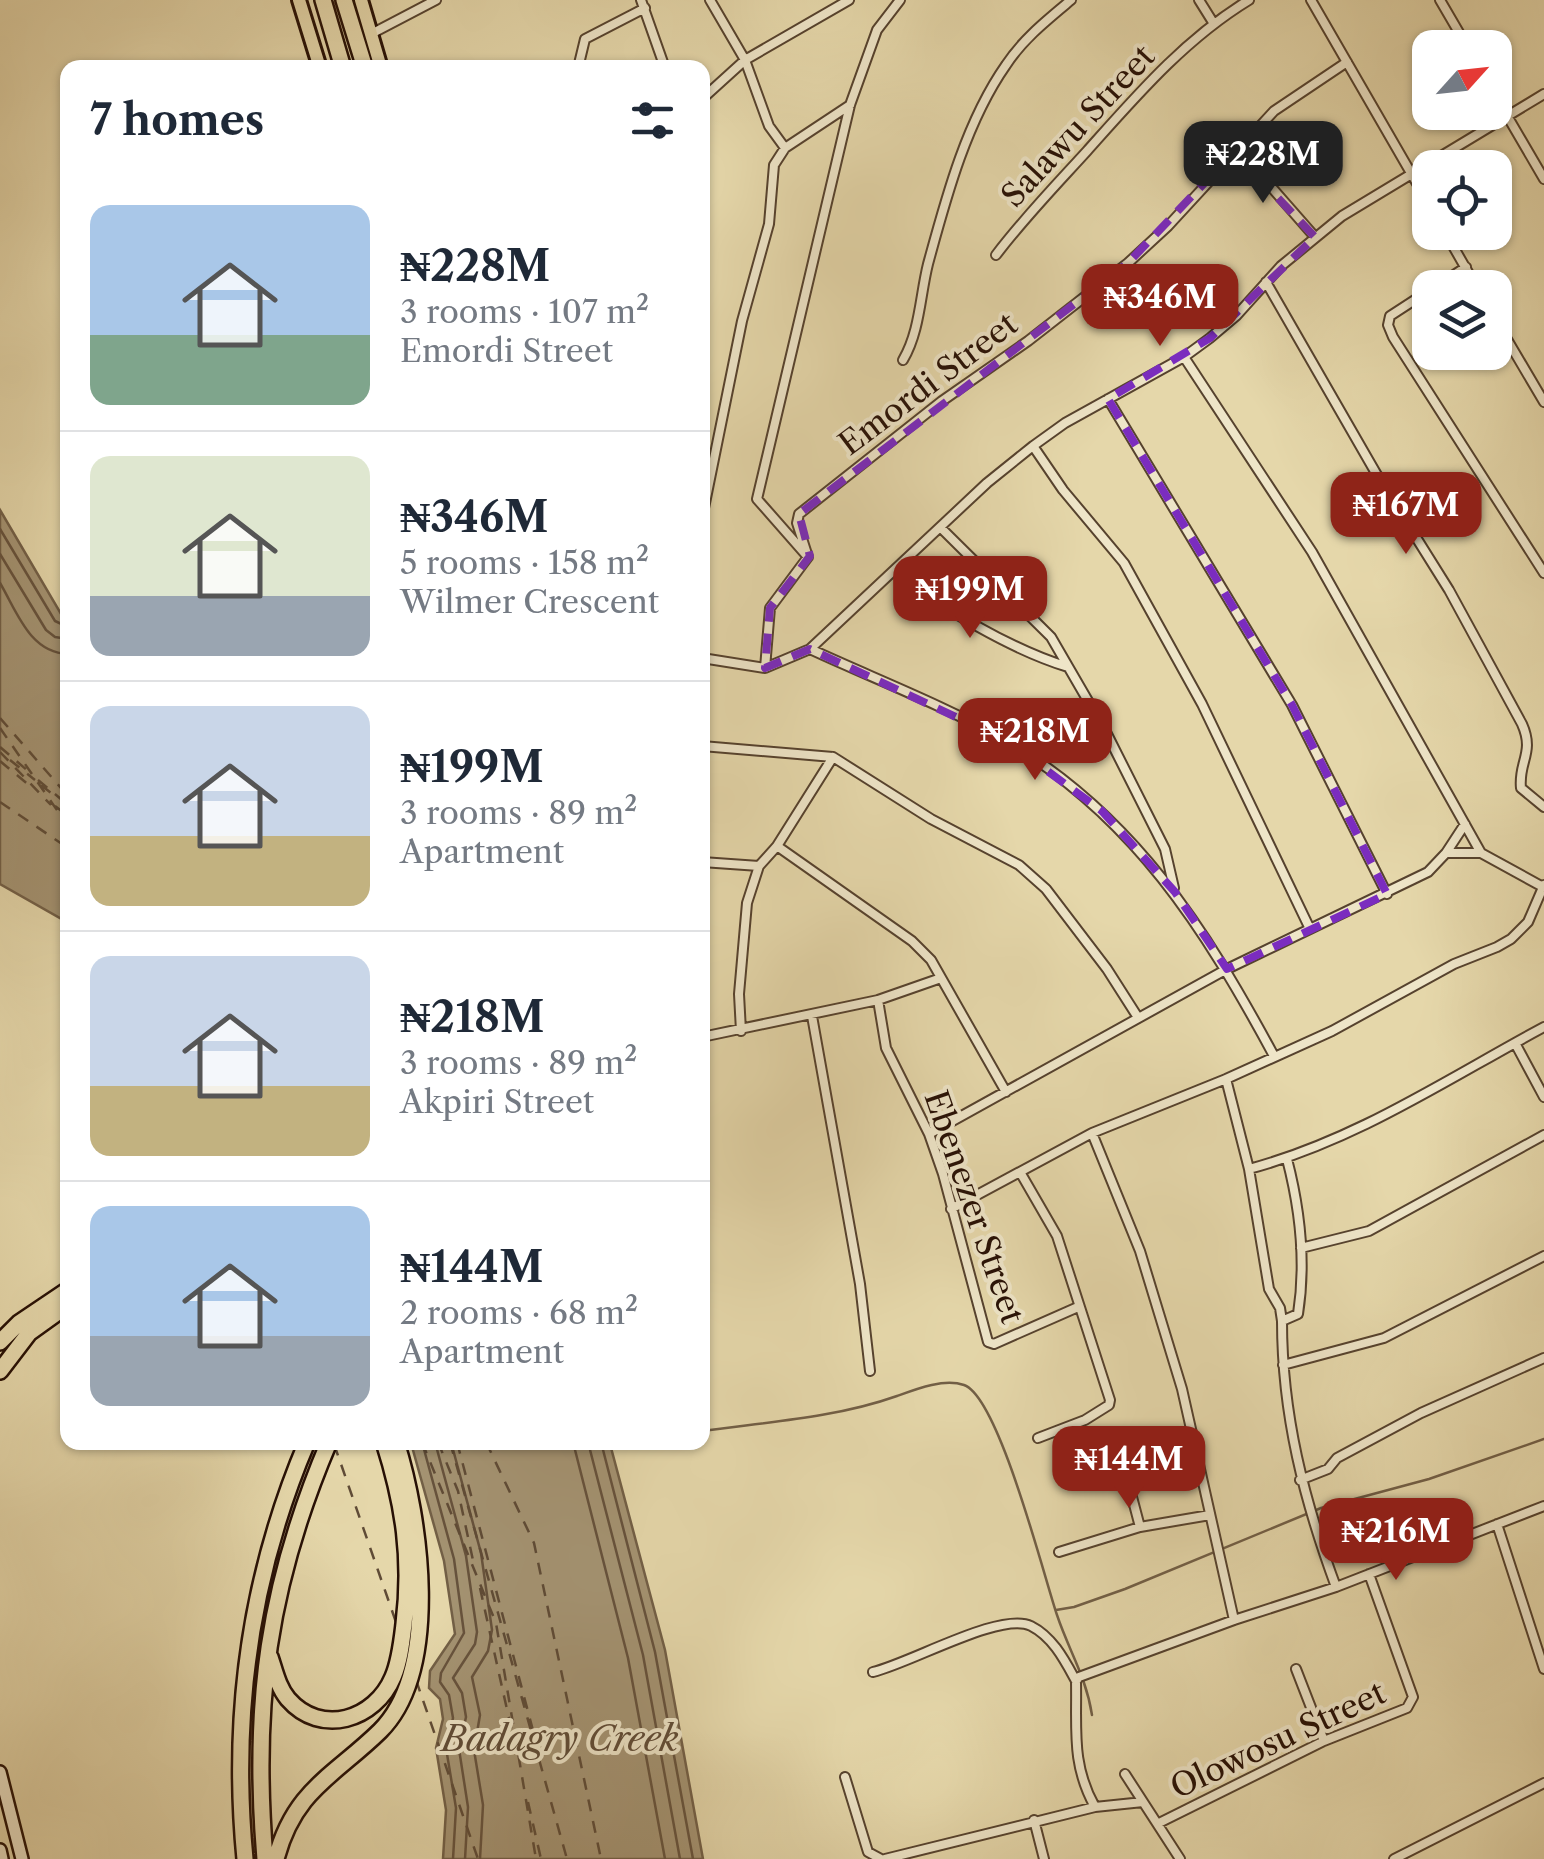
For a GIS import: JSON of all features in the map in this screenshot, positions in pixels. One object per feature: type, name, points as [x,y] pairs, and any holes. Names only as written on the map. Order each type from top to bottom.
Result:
[{"type":"highway","points":[[323,0],[341,60]]},
{"type":"highway","points":[[344,0],[363,60]]},
{"type":"highway","points":[[0,1342],[18,1323],[60,1295]]},
{"type":"highway","points":[[0,1371],[29,1333],[60,1311]]},
{"type":"highway","points":[[246,1859],[240,1750],[243,1685],[262,1570],[304,1450]]},
{"type":"highway","points":[[265,1859],[260,1757],[268,1650],[287,1552],[326,1450]]},
{"type":"highway","points":[[268,1650],[279,1686],[288,1699],[304,1714],[321,1719],[353,1718],[372,1709],[394,1676],[409,1578],[404,1523],[387,1450]]},
{"type":"highway","points":[[276,1859],[296,1808],[316,1785],[382,1729],[405,1689],[422,1593],[410,1486],[399,1450]]},
{"type":"main road","points":[[300,0],[318,60]]},
{"type":"main road","points":[[360,0],[378,60]]},
{"type":"street","points":[[370,34],[436,0]]},
{"type":"street","points":[[710,0],[745,60],[769,126],[785,148]]},
{"type":"street","points":[[710,92],[745,60],[849,0]]},
{"type":"street","points":[[766,668],[770,608],[808,557],[757,499],[850,105],[876,30],[900,0]]},
{"type":"street","points":[[903,360],[914,334],[948,198],[984,102],[1022,44],[1070,0]]},
{"type":"street","points":[[1199,0],[1214,24]]},
{"type":"street","name":"Salawu Street","points":[[996,255],[1024,218],[1142,89],[1214,24],[1250,0]]},
{"type":"street","points":[[1312,0],[1412,176]]},
{"type":"street","points":[[1440,0],[1458,30]]},
{"type":"street","points":[[580,60],[585,39],[643,4],[662,60]]},
{"type":"street","name":"Emordi Street","points":[[808,557],[797,523],[799,514],[942,401],[1043,330],[1128,263],[1168,226],[1274,111],[1347,62]]},
{"type":"street","points":[[1512,115],[1544,94]]},
{"type":"street","points":[[710,479],[742,321],[769,224],[774,165],[785,148],[850,105]]},
{"type":"street","points":[[1512,125],[1544,179]]},
{"type":"street","points":[[710,659],[766,668],[810,650],[987,482],[1033,446],[1108,398],[1184,357],[1236,316],[1315,237],[1410,173],[1487,130]]},
{"type":"street","points":[[1234,152],[1266,180],[1315,237]]},
{"type":"street","points":[[1456,250],[1468,270]]},
{"type":"street","points":[[1461,270],[1466,267]]},
{"type":"street","points":[[1266,282],[1377,475],[1450,590],[1522,724],[1530,748],[1521,788],[1544,807]]},
{"type":"street","points":[[1412,302],[1390,316],[1388,325],[1412,367]]},
{"type":"street","points":[[1512,348],[1544,402]]},
{"type":"street","points":[[1184,357],[1312,552],[1481,853]]},
{"type":"street","points":[[1414,370],[1544,573]]},
{"type":"street","points":[[1108,398],[1292,705],[1387,894]]},
{"type":"street","points":[[1033,446],[1063,490],[1124,563],[1202,704],[1310,929]]},
{"type":"street","points":[[941,528],[992,582],[1048,632],[1106,732],[1165,849],[1175,892]]},
{"type":"street","points":[[896,572],[929,596],[1039,658],[1068,668]]},
{"type":"street","points":[[810,650],[1004,740],[1071,784],[1102,811],[1175,892],[1227,969],[1274,1056]]},
{"type":"street","points":[[710,747],[833,757],[1032,874],[1107,968],[1137,1016]]},
{"type":"street","points":[[741,1031],[739,994],[747,903],[759,866],[777,846],[833,757]]},
{"type":"street","points":[[928,1134],[1137,1016],[1428,872],[1466,824]]},
{"type":"street","points":[[777,846],[912,942],[931,960],[1006,1092]]},
{"type":"street","points":[[951,1209],[1092,1133],[1332,1031],[1454,964],[1512,939],[1528,922],[1544,886],[1481,853],[1446,854]]},
{"type":"street","points":[[710,863],[759,866]]},
{"type":"street","points":[[710,1036],[878,1000],[942,978]]},
{"type":"street","name":"Ebenezer Street","points":[[878,1000],[886,1048],[928,1134],[990,1344],[1078,1308]]},
{"type":"street","points":[[812,1016],[860,1284],[870,1371]]},
{"type":"street","points":[[1249,1169],[1287,1159],[1382,1118],[1544,1027]]},
{"type":"street","points":[[1515,1043],[1544,1097]]},
{"type":"street","points":[[1226,1079],[1249,1169],[1269,1289],[1280,1308],[1286,1403],[1300,1480],[1336,1587]]},
{"type":"street","points":[[1092,1133],[1140,1251],[1182,1389],[1234,1620]]},
{"type":"street","points":[[1301,1248],[1368,1232],[1544,1136]]},
{"type":"street","points":[[1282,1322],[1298,1314],[1301,1248],[1295,1189],[1287,1159]]},
{"type":"street","points":[[1020,1172],[1057,1236],[1109,1405],[1085,1420],[1038,1438]]},
{"type":"street","points":[[1283,1366],[1384,1338],[1544,1256]]},
{"type":"street","points":[[1300,1480],[1328,1469],[1337,1458],[1422,1413],[1544,1358]]},
{"type":"street","points":[[1118,1444],[1140,1528]]},
{"type":"street","points":[[1081,1677],[1336,1587],[1544,1506]]},
{"type":"street","points":[[1059,1552],[1140,1528],[1210,1515]]},
{"type":"street","points":[[1497,1524],[1544,1669]]},
{"type":"street","name":"Olowosu Street","points":[[1160,1823],[1324,1741],[1407,1708],[1413,1697],[1369,1574]]},
{"type":"street","points":[[874,1672],[992,1626],[1012,1621],[1031,1626],[1050,1641],[1081,1677],[1077,1763],[1081,1782],[1095,1807]]},
{"type":"street","points":[[1296,1669],[1324,1741]]},
{"type":"street","points":[[0,1772],[22,1859]]},
{"type":"street","points":[[1125,1774],[1180,1859]]},
{"type":"street","points":[[845,1778],[868,1852],[883,1859],[1034,1820],[1144,1802]]},
{"type":"street","points":[[1394,1859],[1544,1783]]},
{"type":"street","points":[[1034,1820],[1044,1859]]},
{"type":"street","points":[[0,1850],[2,1859]]},
{"type":"highlighted area","points":[[1234,152],[1315,237],[1210,338],[1108,399],[1292,705],[1387,894],[1227,969],[1175,892],[1102,811],[1005,740],[810,649],[765,668],[770,608],[810,556],[799,514],[1128,263]]},
{"type":"water","points":[[0,510],[60,612],[60,918],[0,884]]},
{"type":"water","name":"Badagry Creek","points":[[413,1450],[612,1450],[665,1650],[703,1859],[443,1859],[446,1810],[436,1748],[443,1719],[440,1699],[429,1688],[430,1671],[455,1634],[444,1561]]},
{"type":"waterway","points":[[710,1430],[825,1414],[939,1384],[964,1385],[978,1397],[1005,1453],[1092,1715]]},
{"type":"waterway","points":[[1056,1610],[1125,1589],[1321,1508],[1429,1479],[1544,1439]]},
{"type":"ferry route","points":[[0,718],[60,787]]},
{"type":"ferry route","points":[[0,728],[60,814]]},
{"type":"ferry route","points":[[0,747],[28,771]]},
{"type":"ferry route","points":[[0,752],[51,805]]},
{"type":"ferry route","points":[[10,760],[35,780]]},
{"type":"ferry route","points":[[0,761],[30,786]]},
{"type":"ferry route","points":[[38,780],[60,798]]},
{"type":"ferry route","points":[[41,785],[55,796]]},
{"type":"ferry route","points":[[0,802],[60,843]]},
{"type":"ferry route","points":[[55,806],[60,810]]},
{"type":"ferry route","points":[[336,1450],[397,1625]]},
{"type":"ferry route","points":[[425,1450],[496,1623],[536,1859]]},
{"type":"ferry route","points":[[441,1450],[458,1491],[474,1565]]},
{"type":"ferry route","points":[[452,1450],[567,1859]]},
{"type":"ferry route","points":[[459,1450],[536,1742]]},
{"type":"ferry route","points":[[490,1450],[534,1543],[601,1859]]},
{"type":"ferry route","points":[[480,1588],[514,1741]]},
{"type":"ferry route","points":[[416,1680],[478,1859]]},
{"type":"ferry route","points":[[528,1802],[541,1859]]}]
